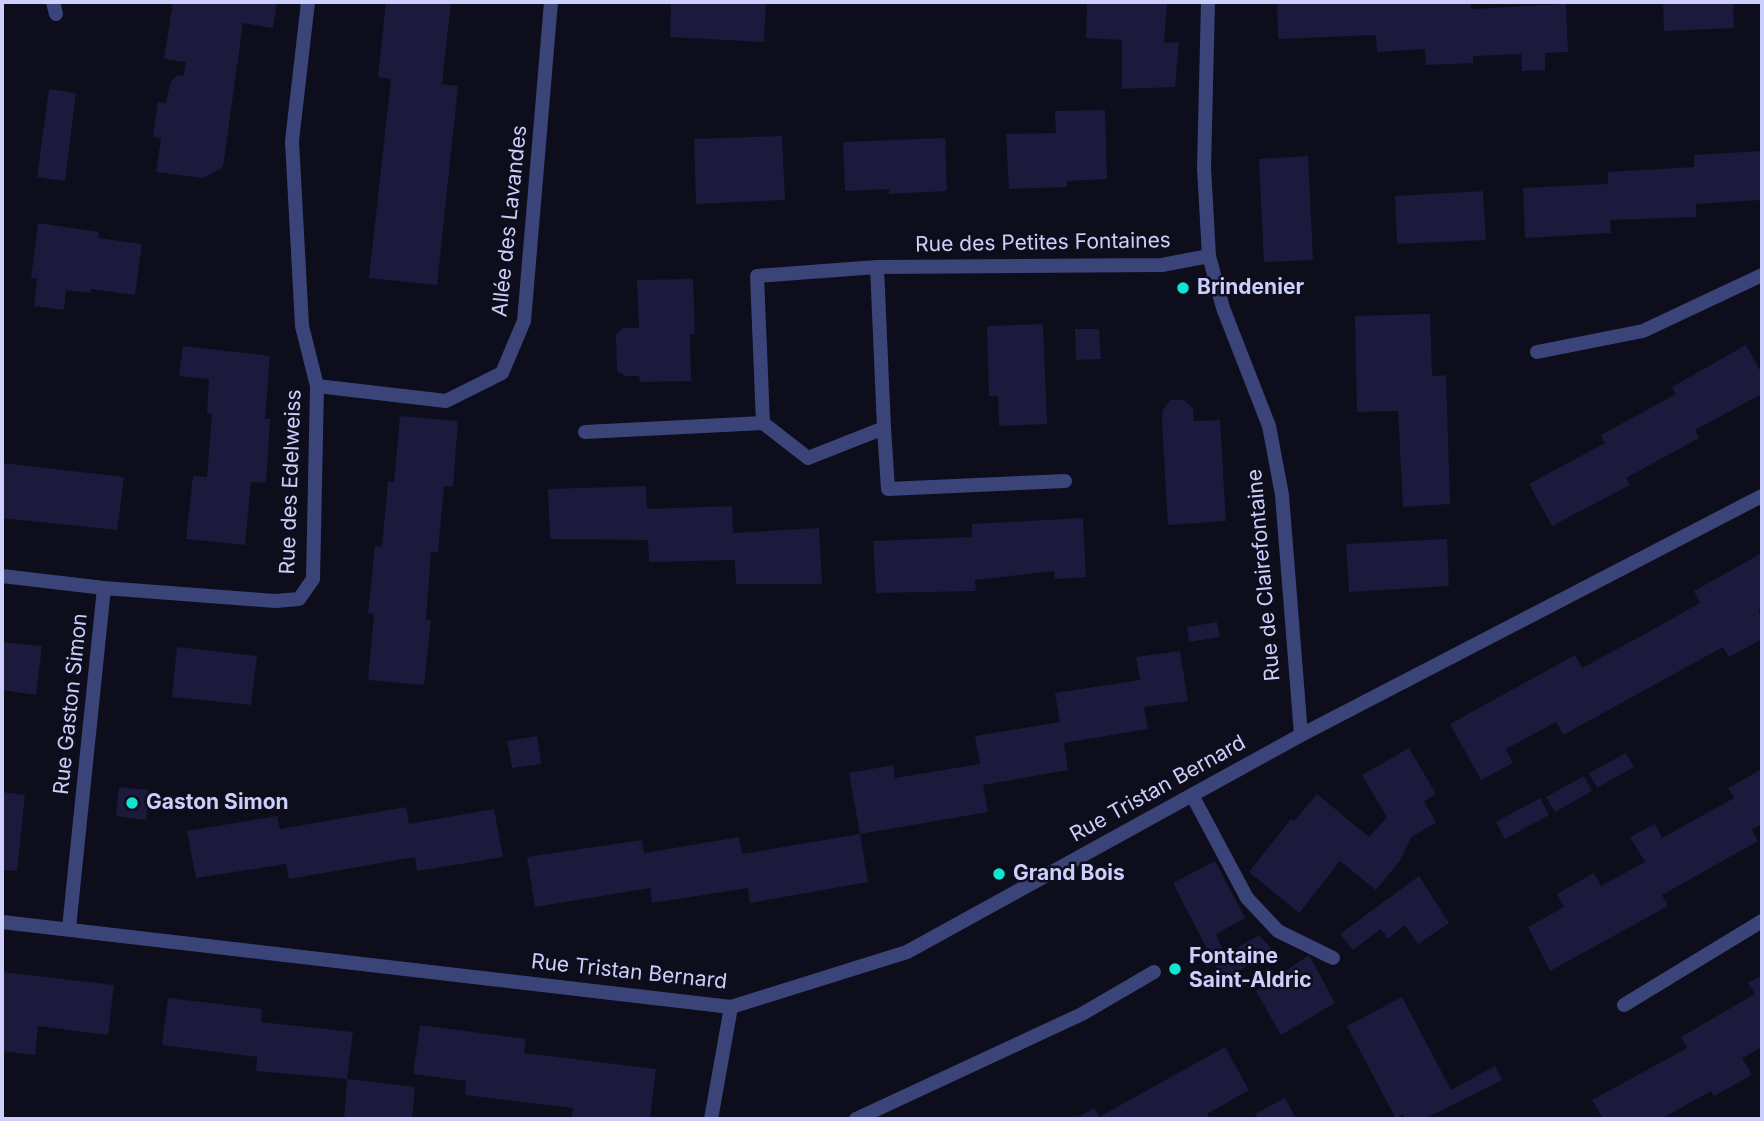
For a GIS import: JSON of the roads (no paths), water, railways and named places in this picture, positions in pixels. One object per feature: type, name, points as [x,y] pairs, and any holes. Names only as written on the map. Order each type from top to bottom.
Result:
[{"type":"street","name":"Rue des Edelweiss","points":[[104,588],[275,601],[299,599],[313,579],[317,386],[302,326],[292,141],[308,2]]},
{"type":"street","name":"Allée des Lavandes","points":[[317,386],[446,401],[502,373],[524,321],[551,2]]},
{"type":"street","name":"Rue de Clairefontaine","points":[[1208,2],[1205,168],[1209,256],[1223,308],[1269,426],[1282,495],[1301,734]]},
{"type":"street","name":"Rue des Petites Fontaines","points":[[763,423],[757,276],[877,267],[1162,265],[1209,256]]},
{"type":"street","points":[[877,267],[888,489],[1065,481]]},
{"type":"street","points":[[1537,352],[1643,331],[1762,275]]},
{"type":"street","points":[[585,432],[763,423],[808,458],[884,428]]},
{"type":"street","name":"Rue Tristan Bernard","points":[[2,922],[731,1006],[908,952],[1301,734],[1762,496]]},
{"type":"street","name":"Rue Gaston Simon","points":[[2,576],[104,588],[69,928]]},
{"type":"street","points":[[1192,794],[1247,898],[1278,931],[1333,958]]},
{"type":"street","points":[[1624,1005],[1762,921]]},
{"type":"street","points":[[856,1119],[1082,1014],[1154,972]]},
{"type":"street","points":[[711,1119],[731,1006]]},
{"type":"place","name":"Brindenier","points":[[1183,288]]},
{"type":"place","name":"Gaston Simon","points":[[132,803]]},
{"type":"place","name":"Grand Bois","points":[[999,874]]},
{"type":"place","name":"Fontaine Saint-Aldric","points":[[1175,969]]}]
